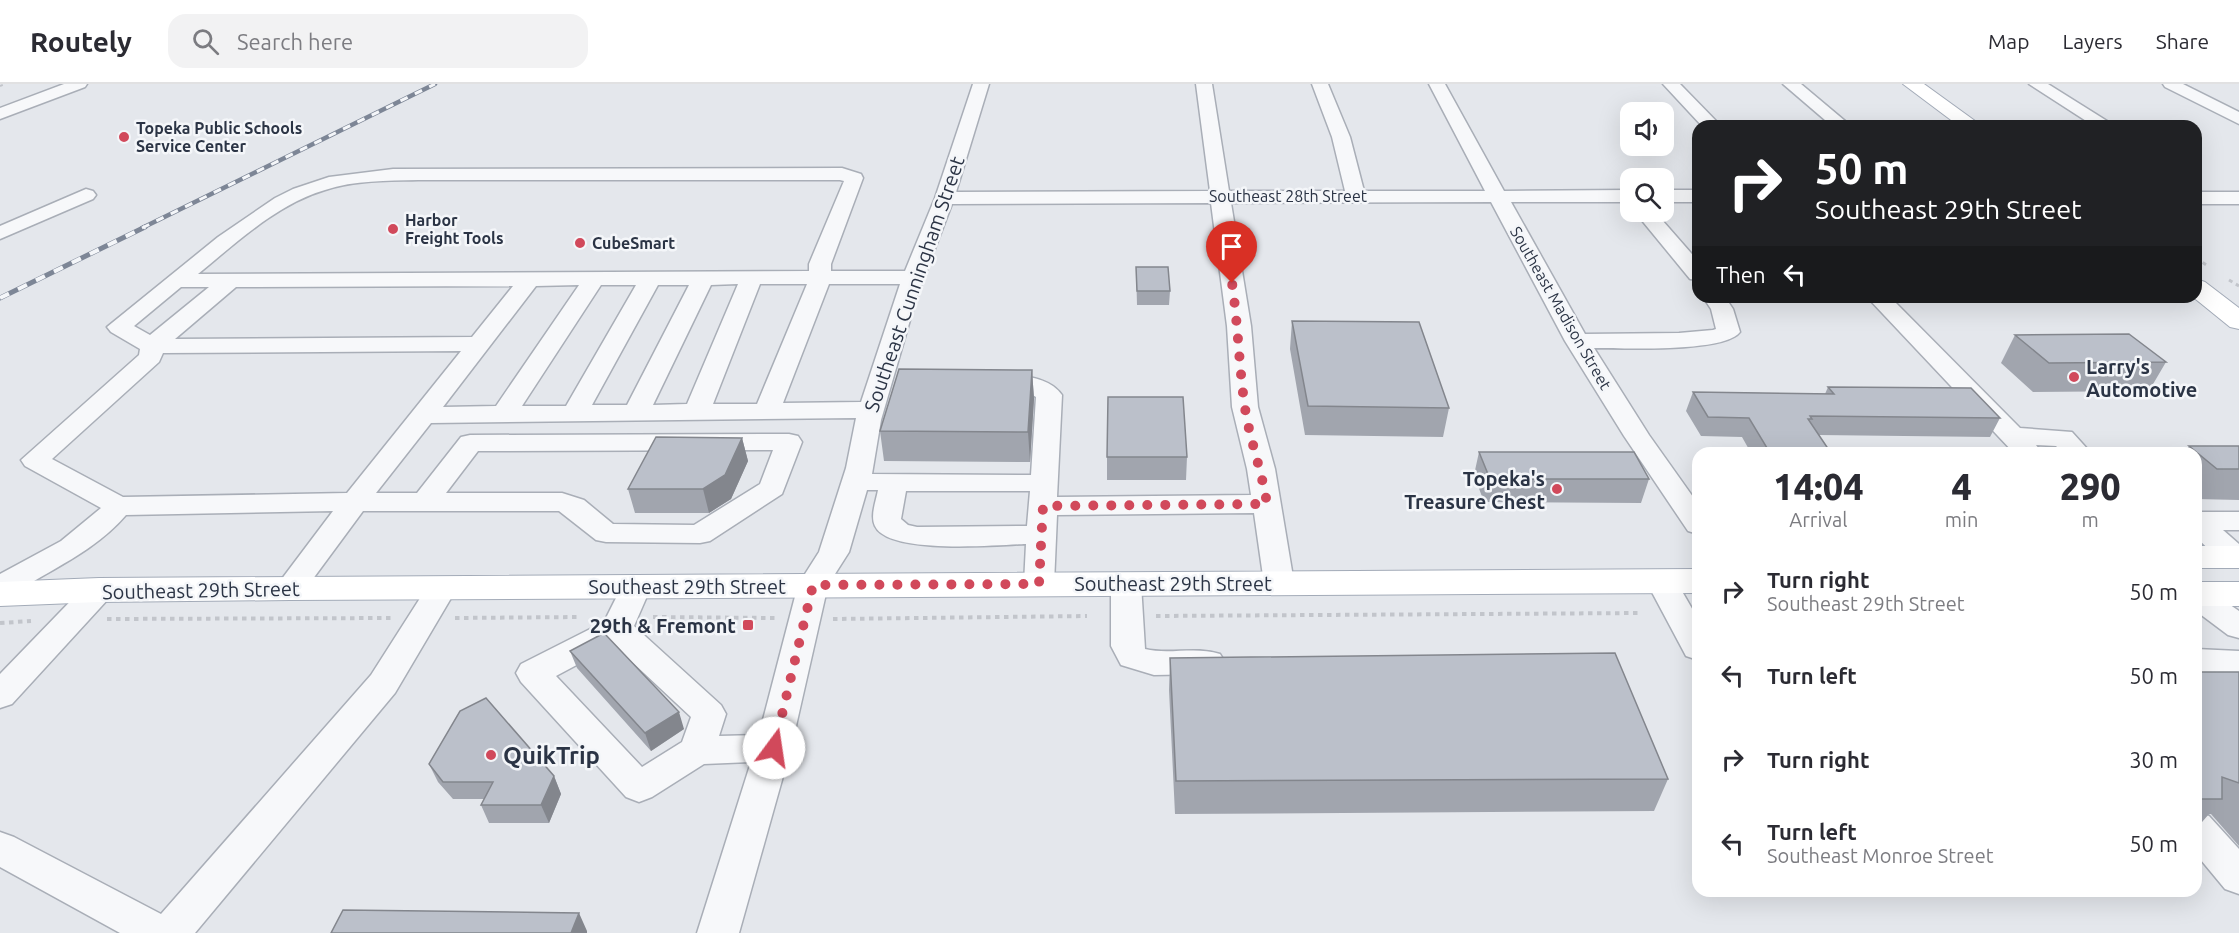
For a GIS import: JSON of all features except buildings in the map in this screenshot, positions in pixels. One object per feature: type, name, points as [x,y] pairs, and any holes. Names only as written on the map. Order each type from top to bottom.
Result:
[{"type":"main road","points":[[1911,84],[1963,120]]},
{"type":"main road","points":[[2202,281],[2239,299]]},
{"type":"main road","points":[[2202,292],[2239,321]]},
{"type":"main road","points":[[2202,557],[2237,557]]},
{"type":"main road","name":"Southeast 29th Street","points":[[0,594],[99,590],[442,588],[625,611],[813,585],[1692,581]]},
{"type":"main road","points":[[2202,595],[2239,594]]},
{"type":"street","points":[[0,114],[79,84]]},
{"type":"street","name":"Southeast Cunningham Street","points":[[718,933],[774,748],[813,585],[834,552],[855,482],[871,410],[892,383],[913,277],[945,198],[981,84]]},
{"type":"street","points":[[1204,84],[1239,326],[1245,407],[1261,469],[1279,583]]},
{"type":"street","points":[[1320,84],[1341,137],[1356,196]]},
{"type":"street","name":"Southeast Madison Street","points":[[1437,84],[1577,341],[1637,436],[1692,516]]},
{"type":"street","points":[[1671,84],[1706,120]]},
{"type":"street","points":[[1791,84],[1835,120]]},
{"type":"street","points":[[2037,84],[2096,120]]},
{"type":"street","points":[[2171,84],[2239,119]]},
{"type":"street","points":[[480,344],[152,346],[119,327],[284,200],[316,186],[353,178],[430,174],[842,174],[854,178],[820,264],[820,278],[767,411]]},
{"type":"street","points":[[2202,184],[2231,198]]},
{"type":"street","points":[[0,233],[86,195]]},
{"type":"street","name":"Southeast 28th Street","points":[[945,198],[1620,196]]},
{"type":"street","points":[[1674,196],[1692,196]]},
{"type":"street","points":[[2202,198],[2231,198]]},
{"type":"street","points":[[10,210],[40,215]]},
{"type":"street","points":[[1654,222],[1692,267]]},
{"type":"street","points":[[176,281],[913,277]]},
{"type":"street","points":[[290,588],[530,279]]},
{"type":"street","points":[[504,414],[594,279]]},
{"type":"street","points":[[575,413],[650,279]]},
{"type":"street","points":[[636,412],[703,279]]},
{"type":"street","points":[[697,412],[751,279]]},
{"type":"street","points":[[230,281],[152,346],[151,357],[35,460],[118,506],[355,502],[425,502],[562,502],[574,506],[606,533],[700,534],[772,488],[789,442],[470,443],[425,502]]},
{"type":"street","points":[[1577,341],[1690,339],[1723,335],[1728,332],[1722,309],[1718,303]]},
{"type":"street","points":[[1884,303],[2021,444],[2063,438],[2072,447]]},
{"type":"street","points":[[975,384],[1034,386],[1044,389],[1049,395],[1039,584]]},
{"type":"street","points":[[425,415],[871,410]]},
{"type":"street","points":[[725,442],[740,411]]},
{"type":"street","points":[[855,482],[894,482],[1044,495],[1267,504]]},
{"type":"street","points":[[894,482],[887,519],[889,526],[899,532],[917,536],[1042,535]]},
{"type":"street","points":[[0,588],[79,543],[98,528],[118,506]]},
{"type":"street","points":[[2202,521],[2239,521]]},
{"type":"street","points":[[2202,526],[2237,557]]},
{"type":"street","points":[[1661,581],[1692,637]]},
{"type":"street","points":[[1126,584],[1127,646],[1133,657],[1155,663],[1237,662]]},
{"type":"street","points":[[170,933],[383,684],[442,588]]},
{"type":"street","points":[[0,695],[99,590]]},
{"type":"street","points":[[2202,599],[2239,627]]},
{"type":"street","points":[[697,750],[709,714],[625,611],[532,673],[639,787],[697,750],[774,748]]},
{"type":"street","points":[[2202,662],[2239,663]]},
{"type":"street","points":[[2202,834],[2239,877]]},
{"type":"street","points":[[0,848],[158,933]]},
{"type":"path","points":[[0,86],[5,84]]},
{"type":"path","points":[[0,623],[72,620],[423,618],[625,611],[805,620],[1088,616]]},
{"type":"path","points":[[1148,616],[1641,613]]},
{"type":"railway","points":[[142,228],[435,84]]},
{"type":"railway","points":[[0,298],[145,227]]},
{"type":"place","name":"Topeka Public Schools Service Center","points":[[124,137]]},
{"type":"place","name":"Harbor Freight Tools","points":[[393,229]]},
{"type":"place","name":"CubeSmart","points":[[580,243]]},
{"type":"place","name":"Larry's Automotive","points":[[2074,377]]},
{"type":"place","name":"Topeka's Treasure Chest","points":[[1557,489]]},
{"type":"place","name":"29th & Fremont","points":[[748,625]]},
{"type":"place","name":"QuikTrip","points":[[491,755]]},
{"type":"route","points":[[774,748],[813,585],[1039,584],[1043,506],[1267,504],[1261,469],[1250,434],[1245,407],[1239,326],[1232,283]]}]
